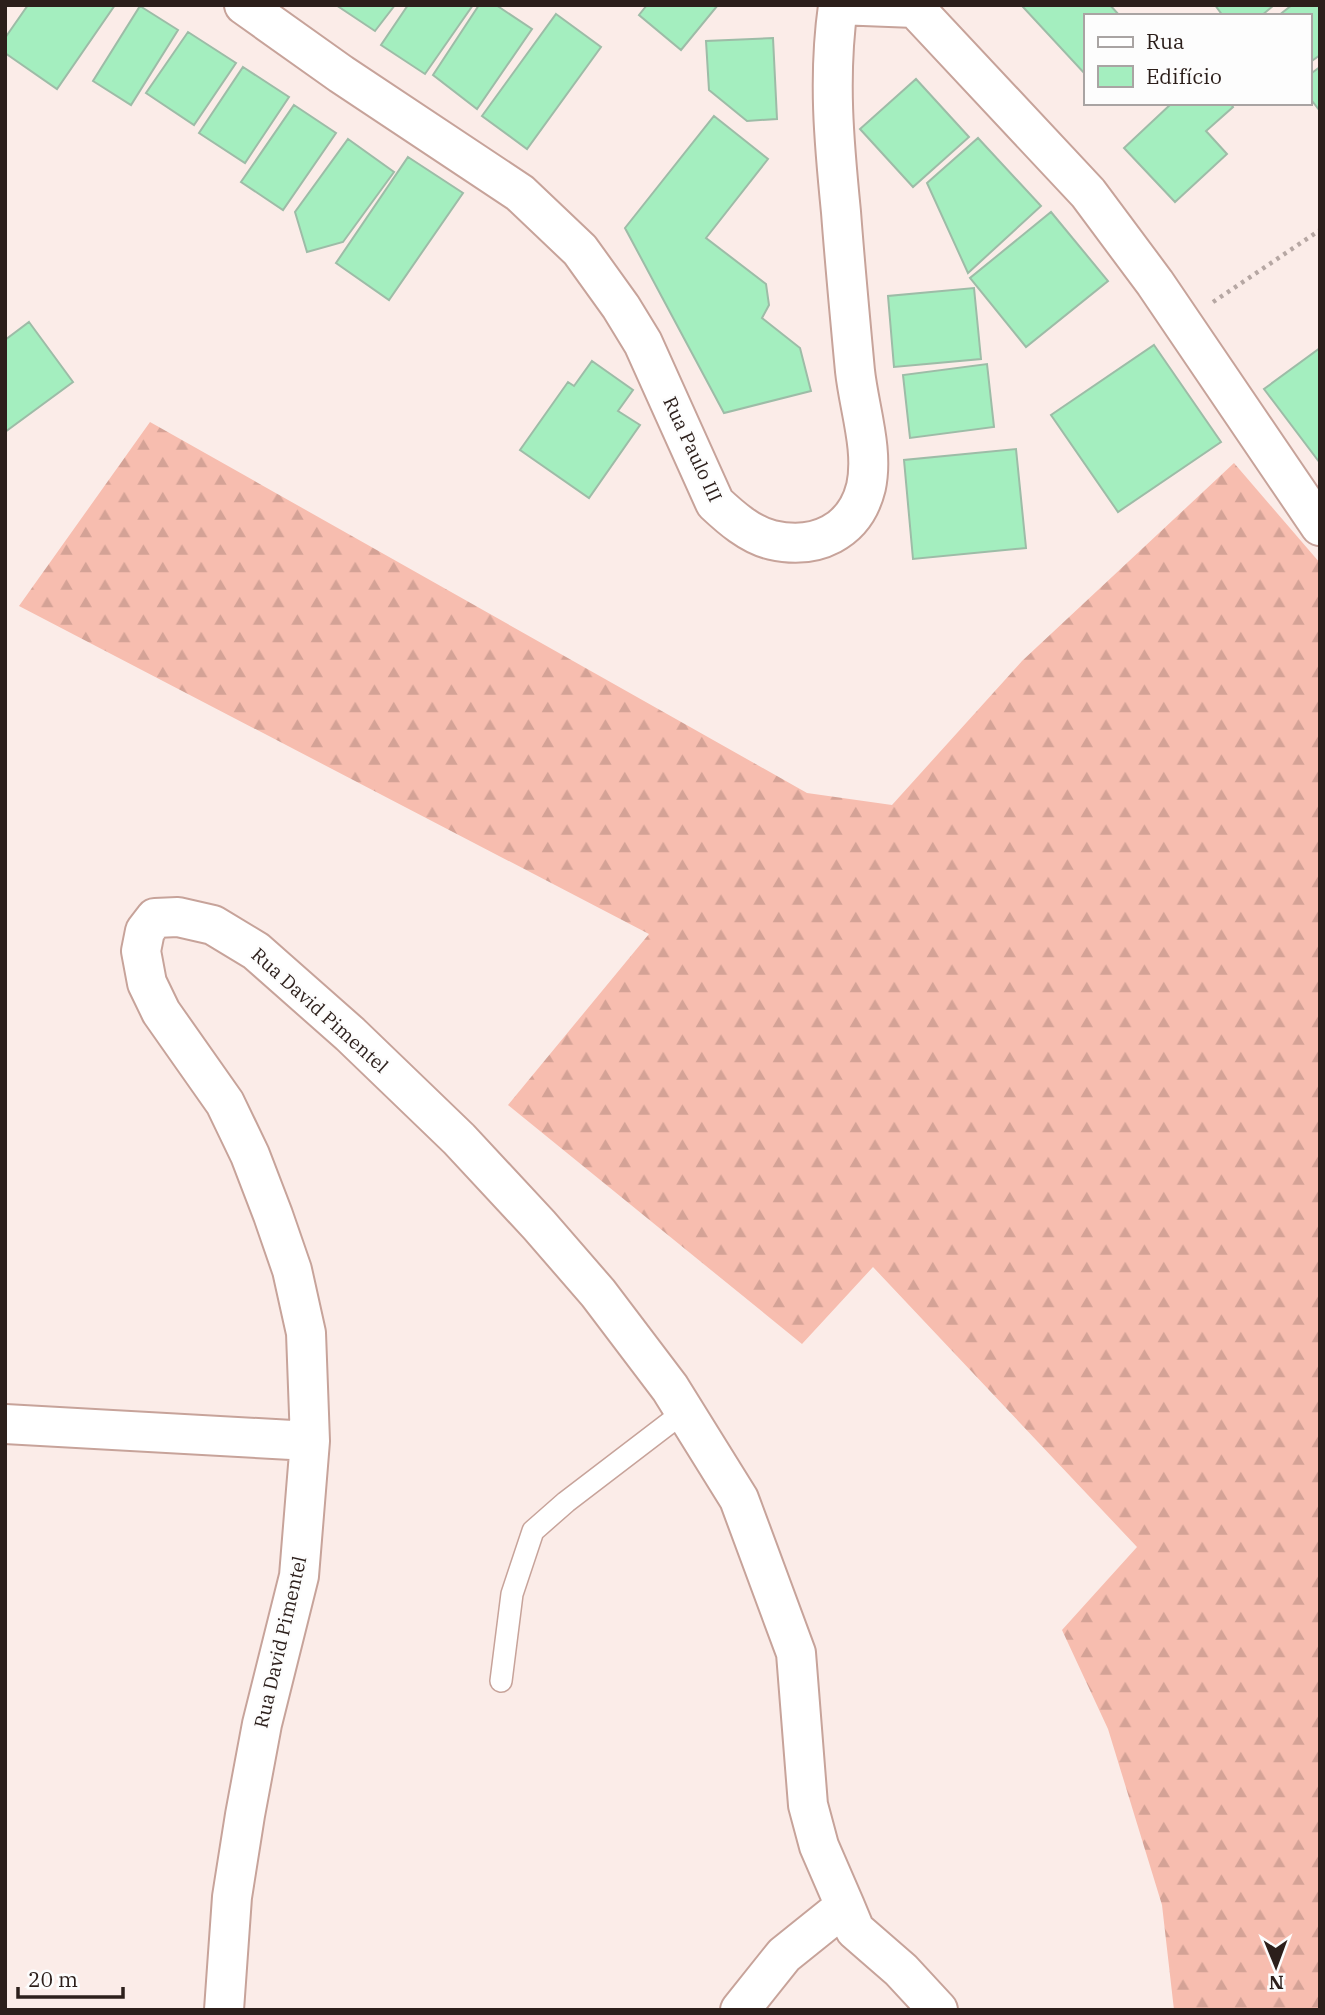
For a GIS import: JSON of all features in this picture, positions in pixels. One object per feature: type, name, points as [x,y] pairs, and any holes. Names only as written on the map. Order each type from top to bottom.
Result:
[{"type":"street","name":"Rua Paulo III","points":[[244,5],[341,74],[520,193],[580,250],[643,343],[715,503],[735,521],[771,540],[796,542],[821,540],[842,529],[861,505],[867,483],[867,453],[856,382],[832,127],[832,50],[838,6]]},
{"type":"street","points":[[838,6],[914,7],[1088,193],[1182,323],[1320,526]]},
{"type":"street","name":"Rua David Pimentel","points":[[224,2010],[232,1897],[245,1815],[262,1724],[299,1576],[310,1441],[306,1333],[292,1270],[250,1155],[225,1103],[161,1012],[147,983],[141,951],[145,931],[155,918],[178,917],[213,925],[256,951],[350,1034],[459,1139],[539,1225],[598,1293],[685,1411],[739,1499],[796,1653],[808,1805],[819,1846],[855,1930],[901,1970],[938,2010]]},
{"type":"street","points":[[5,1424],[310,1441]]},
{"type":"street","points":[[740,2010],[784,1955],[845,1906]]},
{"type":"lane","points":[[501,1681],[512,1594],[533,1531],[566,1502],[685,1411]]},
{"type":"path","points":[[1182,323],[1320,230]]},
{"type":"green space","points":[[150,422],[807,793],[892,805],[1022,661],[1234,463],[1320,563],[1320,2010],[1174,2010],[1162,1905],[1108,1729],[1062,1630],[1137,1547],[873,1267],[802,1344],[508,1105],[649,934],[19,606]]},
{"type":"building","points":[[28,5],[115,5],[57,89],[5,53],[5,38]]},
{"type":"building","points":[[336,5],[395,5],[375,31]]},
{"type":"building","points":[[408,5],[473,5],[425,74],[381,45]]},
{"type":"building","points":[[479,5],[496,5],[532,29],[477,109],[433,75]]},
{"type":"building","points":[[647,5],[718,5],[681,50],[639,15]]},
{"type":"building","points":[[1110,5],[1118,14],[1084,14],[1084,73],[1023,7]]},
{"type":"building","points":[[1215,5],[1274,5],[1263,14],[1222,14]]},
{"type":"building","points":[[1292,5],[1320,5],[1320,55],[1311,62],[1311,14],[1281,14]]},
{"type":"building","points":[[140,6],[178,30],[131,105],[93,81]]},
{"type":"building","points":[[556,14],[601,47],[527,149],[482,116]]},
{"type":"building","points":[[188,32],[236,63],[194,125],[146,93]]},
{"type":"building","points":[[773,38],[777,119],[747,121],[709,90],[706,41]]},
{"type":"building","points":[[243,67],[289,97],[245,163],[199,133]]},
{"type":"building","points":[[1320,67],[1320,111],[1311,100],[1311,74]]},
{"type":"building","points":[[916,79],[969,137],[913,187],[860,129]]},
{"type":"building","points":[[294,105],[336,133],[283,210],[241,182]]},
{"type":"building","points":[[1170,105],[1233,107],[1206,131],[1227,154],[1175,202],[1124,148]]},
{"type":"building","points":[[714,116],[768,159],[706,238],[766,284],[769,305],[762,318],[800,348],[811,391],[724,413],[625,228]]},
{"type":"building","points":[[978,138],[1041,206],[968,273],[927,183]]},
{"type":"building","points":[[348,139],[394,172],[343,242],[307,252],[295,212]]},
{"type":"building","points":[[408,157],[463,193],[389,300],[336,263]]},
{"type":"building","points":[[1051,212],[1108,281],[1026,347],[970,278]]},
{"type":"building","points":[[974,288],[981,359],[894,367],[888,296]]},
{"type":"building","points":[[29,322],[73,382],[5,432],[5,340]]},
{"type":"building","points":[[1154,345],[1221,442],[1118,512],[1051,415]]},
{"type":"building","points":[[1320,348],[1320,463],[1264,389]]},
{"type":"building","points":[[592,361],[633,390],[618,411],[640,425],[589,498],[520,450],[568,382],[574,386]]},
{"type":"building","points":[[987,364],[994,427],[910,438],[903,375]]},
{"type":"building","points":[[1016,449],[1026,548],[913,559],[904,460]]}]
